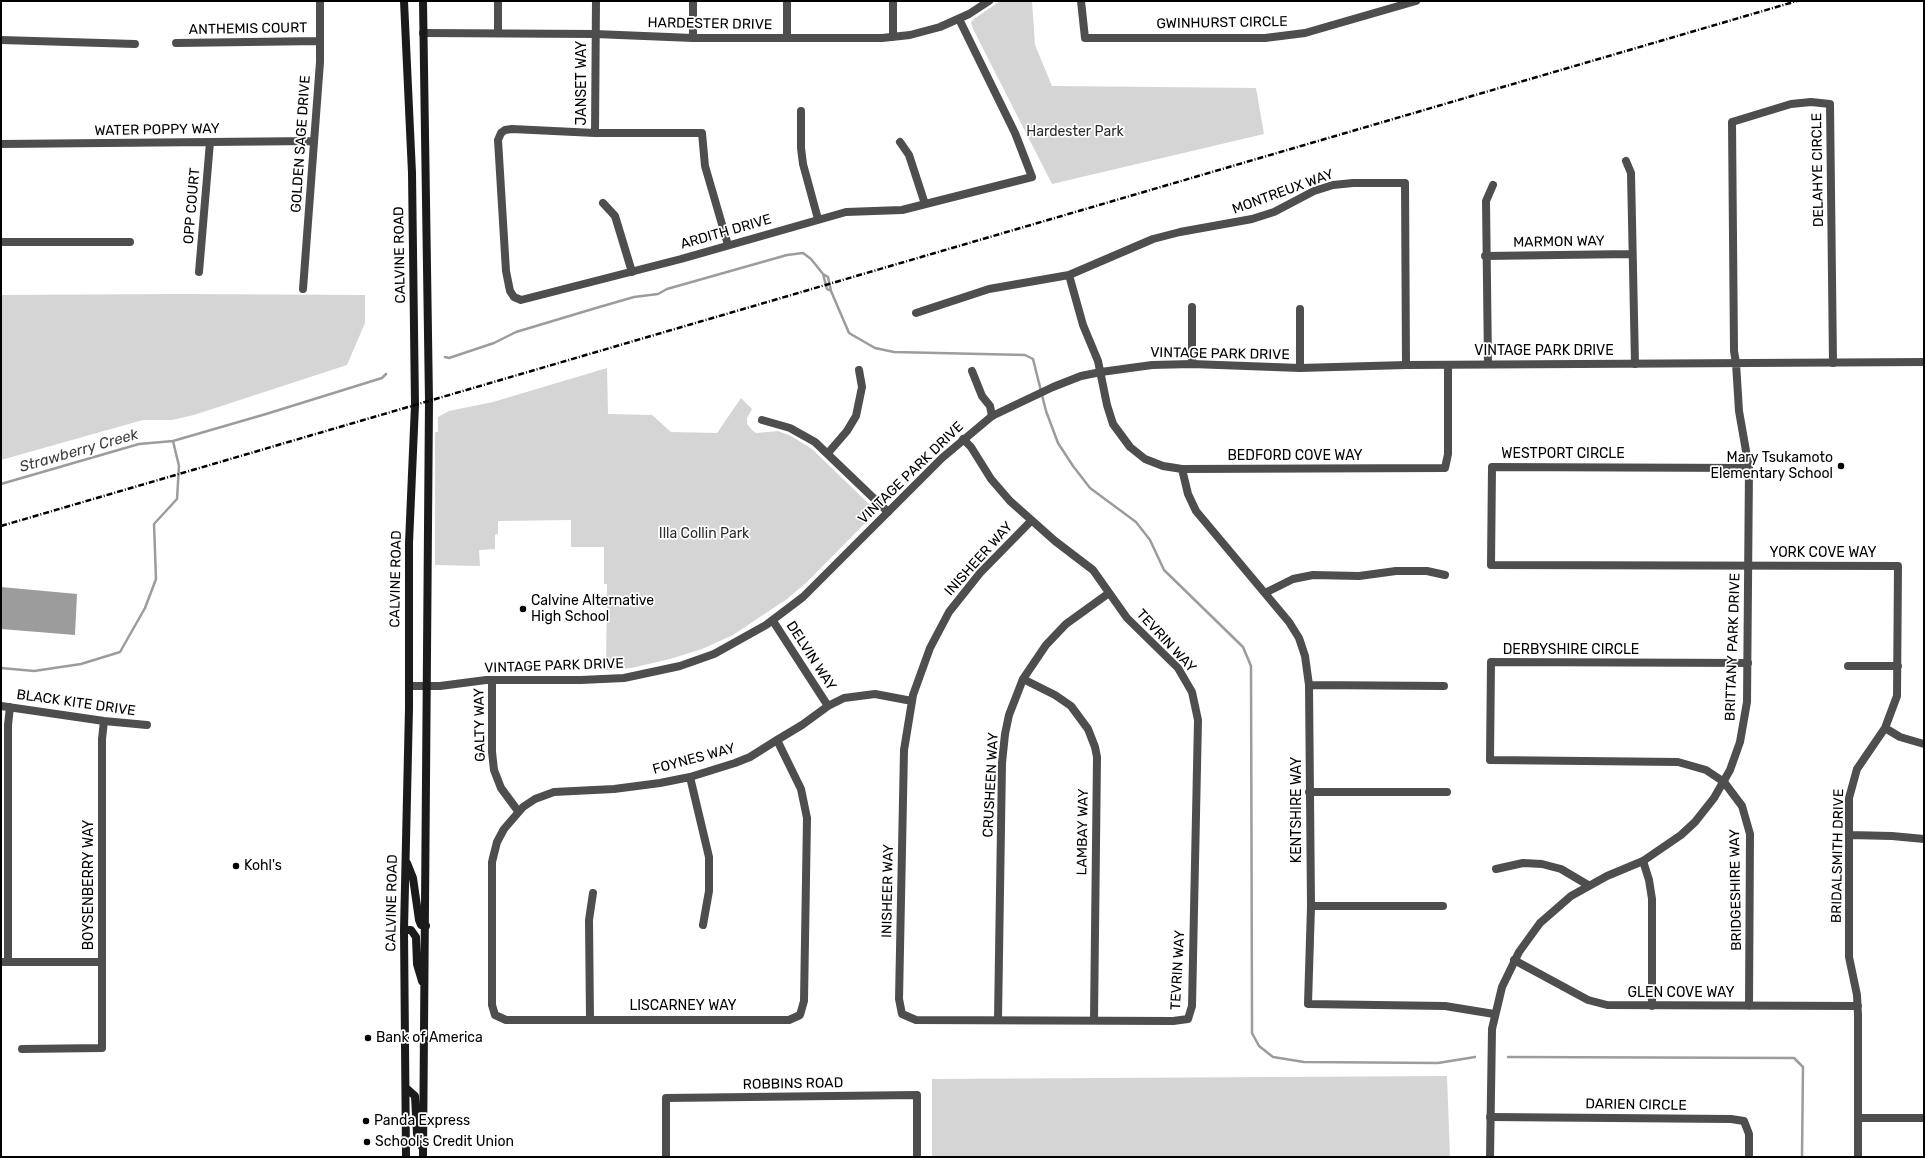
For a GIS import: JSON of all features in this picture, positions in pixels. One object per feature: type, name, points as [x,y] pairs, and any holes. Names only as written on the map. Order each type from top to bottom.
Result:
[{"type":"main road","name":"CALVINE ROAD","points":[[404,1],[412,173],[415,398],[409,543],[409,686],[404,930],[406,1157]]},
{"type":"main road","name":"CALVINE ROAD","points":[[423,1],[429,401],[423,1154]]},
{"type":"main road","points":[[406,858],[413,878],[419,920],[421,925],[426,926]]},
{"type":"main road","points":[[404,930],[411,930],[416,937],[417,964],[425,989]]},
{"type":"main road","points":[[406,1088],[415,1096],[417,1134],[423,1154]]},
{"type":"street","name":"GOLDEN SAGE DRIVE","points":[[303,289],[320,41],[320,1]]},
{"type":"street","points":[[498,1],[498,33]]},
{"type":"street","name":"JANSET WAY","points":[[595,133],[596,1]]},
{"type":"street","points":[[693,1],[693,38]]},
{"type":"street","points":[[787,1],[787,38]]},
{"type":"street","points":[[893,1],[893,37]]},
{"type":"street","name":"HARDESTER DRIVE","points":[[423,33],[595,34],[693,38],[893,37],[920,33],[959,19],[989,1]]},
{"type":"street","name":"GWINHURST CIRCLE","points":[[1081,1],[1085,38],[1285,37],[1316,30],[1416,1]]},
{"type":"street","name":"ARDITH DRIVE","points":[[728,245],[705,166],[702,133],[595,133],[512,129],[505,130],[501,133],[498,140],[506,271],[510,290],[514,297],[521,300],[527,300],[632,272],[846,212],[902,210],[1032,177],[1015,133],[959,19]]},
{"type":"street","points":[[1,40],[134,44]]},
{"type":"street","name":"ANTHEMIS COURT","points":[[176,43],[320,41]]},
{"type":"street","name":"DELAHYE CIRCLE","points":[[1736,363],[1734,351],[1732,122],[1792,104],[1811,102],[1830,104],[1834,363]]},
{"type":"street","points":[[801,111],[801,148],[803,164],[818,219]]},
{"type":"street","name":"WATER POPPY WAY","points":[[1,144],[314,141]]},
{"type":"street","name":"OPP COURT","points":[[199,272],[210,142]]},
{"type":"street","points":[[900,142],[909,154],[925,204]]},
{"type":"street","points":[[1626,161],[1631,173],[1634,364]]},
{"type":"street","name":"MONTREUX WAY","points":[[1069,275],[1153,239],[1180,232],[1252,220],[1274,212],[1314,192],[1333,185],[1353,183],[1405,183],[1406,365]]},
{"type":"street","points":[[1488,364],[1485,256],[1486,201],[1493,185]]},
{"type":"street","points":[[603,203],[615,216],[632,272]]},
{"type":"street","points":[[1,242],[130,242]]},
{"type":"street","name":"MARMON WAY","points":[[1485,256],[1632,254]]},
{"type":"street","points":[[916,314],[989,289],[1069,275]]},
{"type":"street","name":"BEDFORD COVE WAY","points":[[1069,275],[1083,324],[1101,372],[1109,414],[1123,440],[1137,454],[1154,463],[1182,469],[1445,468],[1448,454],[1448,365]]},
{"type":"street","points":[[1192,307],[1192,364]]},
{"type":"street","points":[[1300,309],[1300,368]]},
{"type":"street","name":"VINTAGE PARK DRIVE","points":[[409,686],[427,686],[492,680],[607,679],[648,674],[680,666],[714,654],[747,637],[773,621],[814,587],[963,439],[992,416],[1036,394],[1081,376],[1152,365],[1192,364],[1300,368],[1488,364],[1924,362]]},
{"type":"street","name":"BRITTANY PARK DRIVE","points":[[1490,1157],[1491,1042],[1494,1014],[1502,987],[1514,960],[1527,939],[1555,908],[1588,885],[1643,861],[1665,848],[1695,822],[1708,807],[1724,782],[1734,760],[1745,722],[1748,663],[1749,468],[1739,411],[1736,363]]},
{"type":"street","points":[[828,453],[847,431],[856,416],[862,387],[859,370]]},
{"type":"street","points":[[972,371],[982,396],[990,406],[992,416]]},
{"type":"street","points":[[762,420],[790,428],[815,442],[888,512]]},
{"type":"street","name":"TEVRIN WAY","points":[[963,439],[971,447],[990,479],[1031,521],[1093,570],[1127,618],[1184,676],[1192,692],[1197,710],[1192,1006],[1188,1019]]},
{"type":"street","name":"WESTPORT CIRCLE","points":[[1748,566],[1491,565],[1492,467],[1749,468]]},
{"type":"street","name":"KENTSHIRE WAY","points":[[1182,469],[1188,494],[1196,511],[1289,622],[1299,638],[1308,666],[1311,906],[1308,1004],[1445,1006],[1494,1014]]},
{"type":"street","name":"INISHEER WAY","points":[[1031,521],[980,573],[949,612],[925,660],[912,700],[904,750],[900,998],[902,1014],[916,1020],[998,1019],[1173,1021],[1188,1019]]},
{"type":"street","name":"YORK COVE WAY","points":[[1748,566],[1898,566]]},
{"type":"street","name":"BRIDALSMITH DRIVE","points":[[1858,1157],[1858,1006],[1849,957],[1849,798],[1853,778],[1862,760],[1885,728],[1896,696],[1898,666],[1898,566]]},
{"type":"street","points":[[1265,593],[1293,579],[1313,575],[1359,576],[1396,571],[1427,571],[1444,575]]},
{"type":"street","name":"CRUSHEEN WAY","points":[[998,1019],[1002,753],[1009,714],[1023,679],[1034,661],[1052,638],[1074,618],[1109,593]]},
{"type":"street","name":"DELVIN WAY","points":[[773,621],[828,706]]},
{"type":"street","name":"DERBYSHIRE CIRCLE","points":[[1724,782],[1706,770],[1678,762],[1490,760],[1491,662],[1748,663]]},
{"type":"street","points":[[1848,666],[1898,666]]},
{"type":"street","name":"LAMBAY WAY","points":[[1023,679],[1055,695],[1071,706],[1088,729],[1095,747],[1097,757],[1094,1020]]},
{"type":"street","name":"GALTY WAY","points":[[492,680],[492,752],[494,770],[501,788],[518,811]]},
{"type":"street","points":[[1309,685],[1444,686]]},
{"type":"street","name":"FOYNES WAY","points":[[518,811],[535,799],[554,792],[630,787],[690,777],[750,757],[828,706],[844,698],[875,694],[912,700]]},
{"type":"street","name":"BLACK KITE DRIVE","points":[[1,706],[104,721],[147,725]]},
{"type":"street","points":[[10,707],[8,725],[5,962],[102,962]]},
{"type":"street","name":"BOYSENBERRY WAY","points":[[22,1049],[102,1048],[102,739],[104,721]]},
{"type":"street","points":[[1885,728],[1900,737],[1924,744]]},
{"type":"street","name":"LISCARNEY WAY","points":[[518,811],[504,829],[497,842],[492,862],[492,1005],[495,1015],[506,1020],[789,1020],[800,1015],[804,1001],[807,818],[801,790],[777,740]]},
{"type":"street","points":[[690,777],[709,857],[710,891],[703,925]]},
{"type":"street","name":"BRIDGESHIRE WAY","points":[[1724,782],[1742,806],[1750,834],[1750,1006]]},
{"type":"street","points":[[1309,792],[1447,792]]},
{"type":"street","points":[[1849,835],[1892,836],[1924,839]]},
{"type":"street","points":[[1643,861],[1650,880],[1652,899],[1652,1006]]},
{"type":"street","points":[[1496,869],[1522,863],[1542,864],[1561,870],[1588,885]]},
{"type":"street","points":[[590,1019],[589,920],[594,893]]},
{"type":"street","points":[[1311,906],[1442,906]]},
{"type":"street","name":"GLEN COVE WAY","points":[[1514,960],[1588,1000],[1617,1006],[1858,1006]]},
{"type":"street","name":"ROBBINS ROAD","points":[[666,1157],[666,1098],[917,1095],[917,1157]]},
{"type":"street","name":"DARIEN CIRCLE","points":[[1490,1117],[1731,1119],[1744,1121],[1749,1134],[1748,1157]]},
{"type":"street","points":[[1858,1118],[1924,1118]]},
{"type":"green space","name":"Hardester Park","points":[[1000,1],[1032,1],[1035,45],[1052,86],[1256,88],[1264,134],[1052,184],[973,29],[971,22]]},
{"type":"green space","points":[[1,295],[365,295],[365,323],[347,365],[194,415],[172,420],[143,420],[1,460]]},
{"type":"green space","name":"Illa Collin Park","points":[[607,368],[608,414],[652,415],[671,432],[717,433],[741,398],[752,409],[747,418],[747,424],[753,431],[756,433],[778,431],[791,436],[812,449],[869,504],[872,510],[872,516],[807,582],[787,599],[733,635],[702,649],[670,659],[631,668],[606,670],[607,584],[604,584],[604,547],[571,547],[571,520],[498,521],[498,534],[495,535],[495,549],[479,550],[480,566],[435,565],[435,432],[438,432],[438,417],[449,411],[493,402]]},
{"type":"green space","points":[[1447,1076],[1450,1157],[932,1157],[932,1079]]},
{"type":"shaded area","points":[[1,587],[77,594],[75,635],[1,629]]},
{"type":"waterway","points":[[445,357],[449,358],[494,343],[516,332],[596,308],[634,297],[658,294],[667,289],[787,255],[803,253],[811,259],[823,274],[827,289],[831,291]]},
{"type":"waterway","points":[[823,274],[828,277],[831,291],[849,333],[875,348],[894,352],[1025,355],[1033,359],[1046,411],[1058,443],[1073,466],[1090,488],[1136,522],[1150,540],[1164,570],[1243,647],[1251,666],[1252,1033],[1259,1046],[1273,1057],[1304,1062],[1438,1063],[1475,1057]]},
{"type":"waterway","points":[[173,441],[382,378],[386,374]]},
{"type":"waterway","name":"Strawberry Creek","points":[[1,484],[139,444],[173,441],[179,466],[177,499],[154,524],[156,579],[145,608],[120,652],[81,664],[34,671],[1,668]]},
{"type":"waterway","points":[[1508,1057],[1794,1058],[1803,1067],[1802,1157]]},
{"type":"railway","points":[[1,526],[1797,1]]},
{"type":"place","name":"Mary Tsukamoto Elementary School","points":[[1841,466]]},
{"type":"place","name":"Calvine Alternative High School","points":[[523,609]]},
{"type":"place","name":"Kohl's","points":[[236,866]]},
{"type":"place","name":"Bank of America","points":[[368,1038]]},
{"type":"place","name":"Panda Express","points":[[366,1121]]},
{"type":"place","name":"School's Credit Union","points":[[367,1142]]}]
